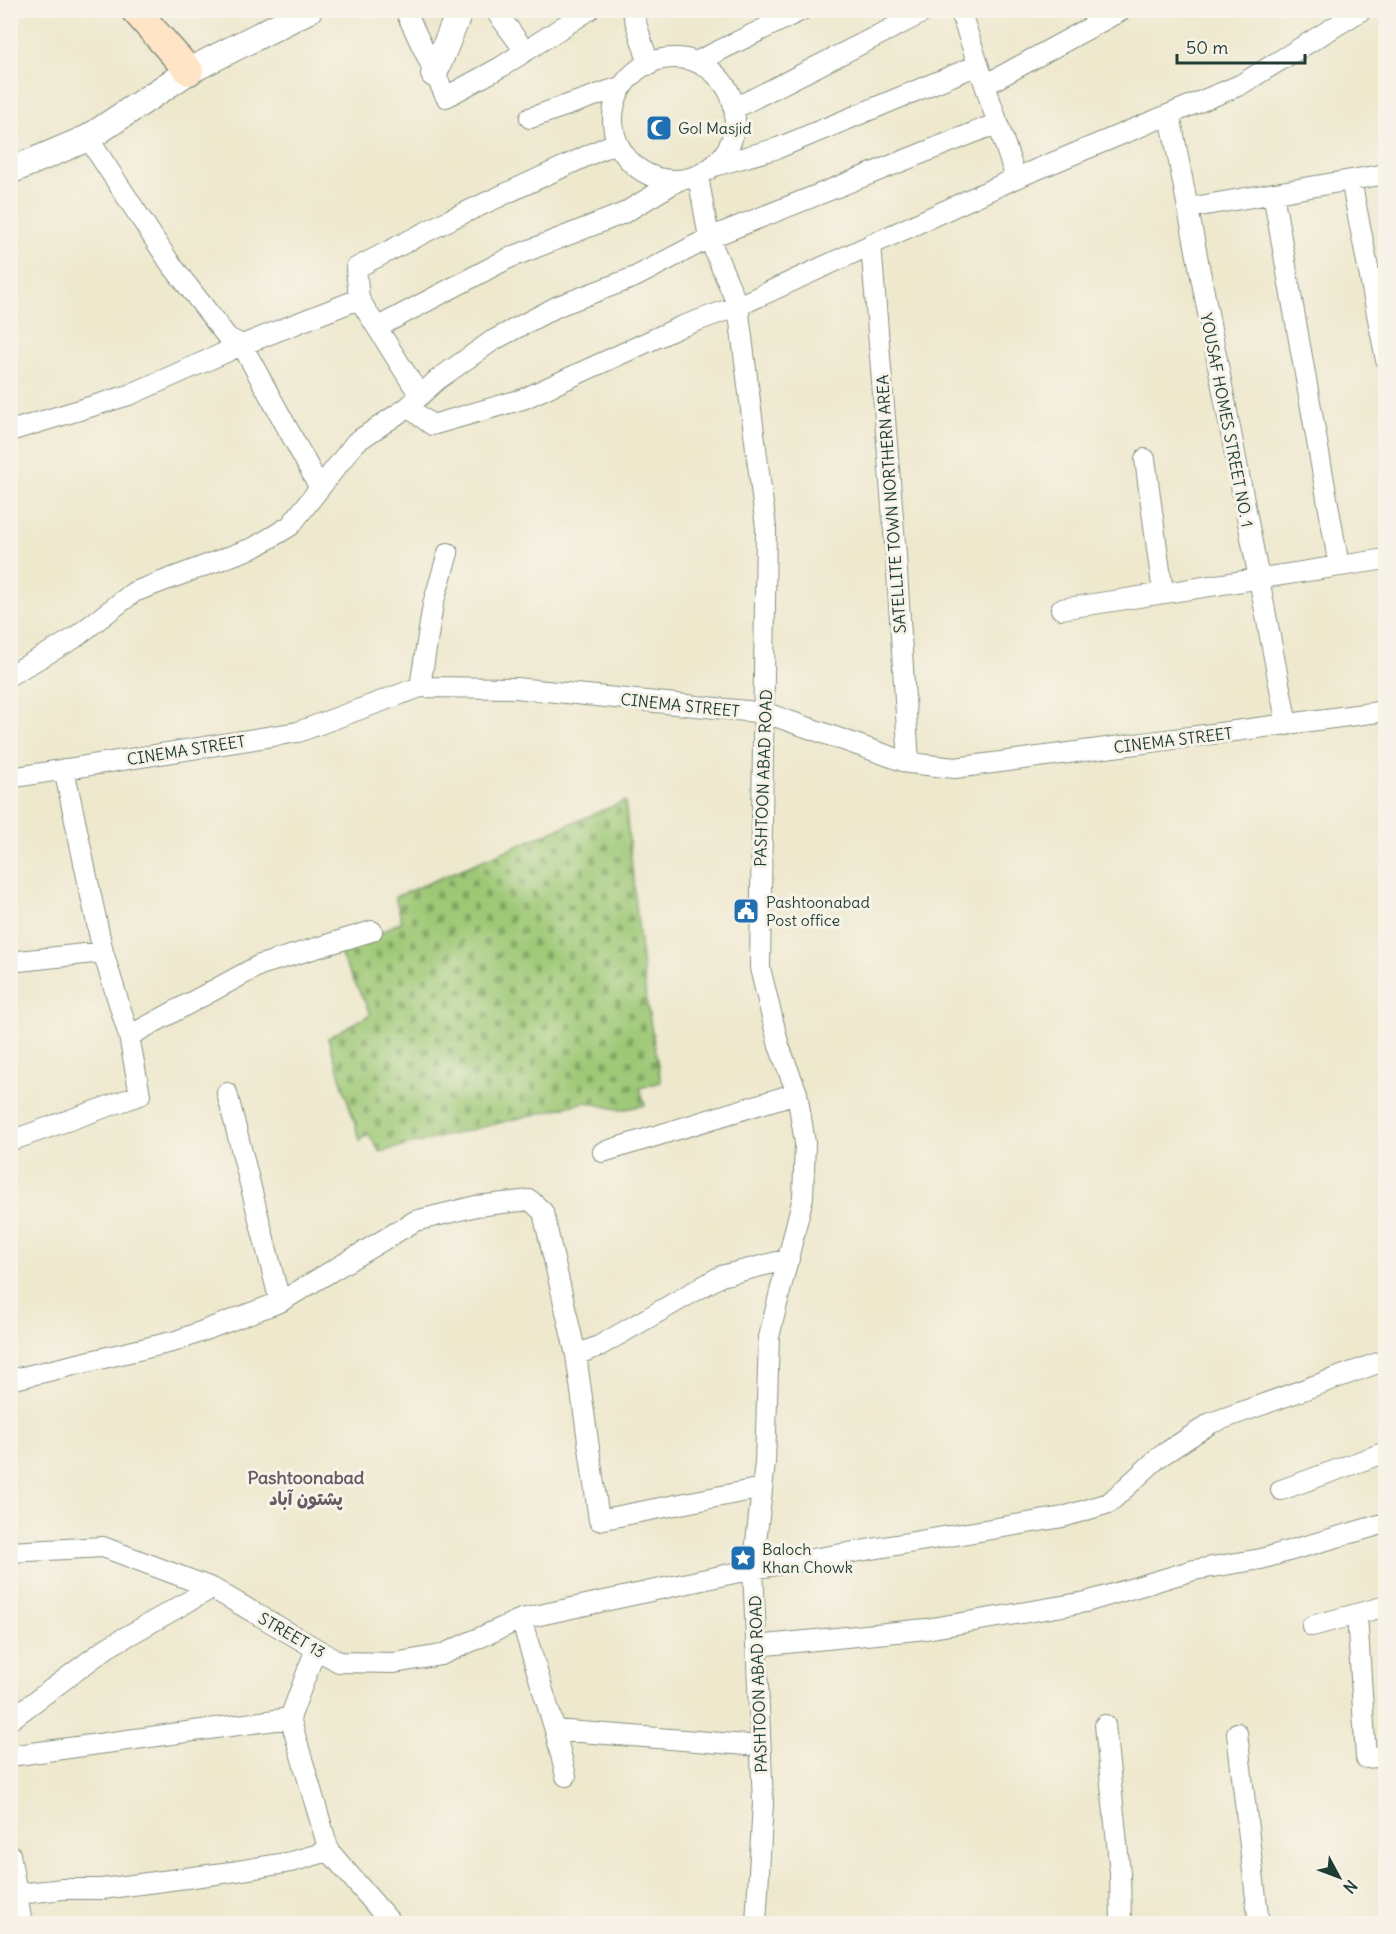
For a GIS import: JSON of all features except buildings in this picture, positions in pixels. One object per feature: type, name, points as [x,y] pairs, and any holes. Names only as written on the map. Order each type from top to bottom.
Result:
[{"type":"main road","points":[[135,10],[189,71]]},
{"type":"street","points":[[10,171],[87,138],[189,71],[309,10]]},
{"type":"street","points":[[405,10],[446,97],[589,10]]},
{"type":"street","points":[[434,74],[460,10]]},
{"type":"street","points":[[495,10],[525,51]]},
{"type":"street","points":[[632,10],[649,65]]},
{"type":"street","points":[[696,62],[802,10]]},
{"type":"street","points":[[735,108],[928,10]]},
{"type":"street","points":[[960,10],[1016,178]]},
{"type":"street","points":[[985,85],[1122,10]]},
{"type":"street","points":[[617,142],[451,219],[356,268],[359,299],[378,327],[414,402],[432,425],[524,399],[680,327],[738,306],[1016,178],[1240,85],[1362,10]]},
{"type":"street","points":[[676,58],[696,62],[714,72],[728,88],[735,108],[735,129],[728,149],[697,174],[659,178],[642,171],[627,158],[617,142],[613,123],[615,104],[623,86],[636,71],[676,58]]},
{"type":"street","points":[[378,327],[509,258],[624,213],[697,174],[778,148],[978,65]]},
{"type":"street","points":[[530,118],[623,86]]},
{"type":"street","name":"YOUSAF HOMES STREET NO. 1","points":[[1170,115],[1287,725]]},
{"type":"street","points":[[10,675],[73,639],[134,592],[255,547],[290,525],[356,442],[414,402],[437,380],[492,341],[558,306],[635,277],[709,238],[998,123]]},
{"type":"street","points":[[87,138],[170,263],[228,338],[242,345],[320,488]]},
{"type":"street","name":"PASHTOON ABAD ROAD","points":[[697,174],[709,238],[738,306],[766,528],[766,713],[759,898],[760,968],[779,1046],[797,1093],[806,1143],[803,1197],[769,1337],[762,1488],[753,1569],[763,1803],[756,1923]]},
{"type":"street","points":[[1188,208],[1386,174]]},
{"type":"street","points":[[1351,180],[1386,360]]},
{"type":"street","points":[[1273,193],[1339,566]]},
{"type":"street","name":"SATELLITE TOWN NORTHERN AREA","points":[[871,244],[896,556],[909,763]]},
{"type":"street","points":[[10,431],[129,395],[242,345],[359,299]]},
{"type":"street","points":[[1145,459],[1164,593]]},
{"type":"street","points":[[420,687],[433,604],[448,553]]},
{"type":"street","points":[[1061,609],[1386,559]]},
{"type":"street","name":"CINEMA STREET","points":[[10,778],[298,732],[420,687],[516,688],[766,713],[909,763],[955,768],[1386,711]]},
{"type":"street","points":[[10,1141],[140,1095],[129,1036],[103,952],[64,769]]},
{"type":"street","points":[[129,1036],[260,964],[372,931]]},
{"type":"street","points":[[10,962],[103,952]]},
{"type":"street","points":[[227,1093],[280,1302]]},
{"type":"street","points":[[603,1152],[797,1093]]},
{"type":"street","points":[[10,1380],[176,1341],[280,1302],[415,1221],[476,1206],[530,1200],[543,1212],[576,1355],[599,1520],[762,1488]]},
{"type":"street","points":[[576,1355],[599,1346],[721,1276],[789,1259]]},
{"type":"street","name":"STREET 13","points":[[10,1552],[103,1547],[212,1588],[315,1651],[339,1662],[393,1664],[441,1655],[521,1619],[753,1569],[1063,1517],[1108,1503],[1159,1456],[1211,1423],[1386,1360]]},
{"type":"street","points":[[1281,1490],[1386,1452]]},
{"type":"street","points":[[756,1647],[926,1629],[1086,1602],[1194,1570],[1261,1559],[1386,1524]]},
{"type":"street","points":[[10,1720],[108,1647],[212,1588]]},
{"type":"street","points":[[1312,1626],[1386,1606]]},
{"type":"street","points":[[1357,1614],[1366,1758],[1386,1756]]},
{"type":"street","points":[[521,1619],[555,1730],[566,1776]]},
{"type":"street","points":[[315,1651],[290,1718],[329,1851],[392,1923]]},
{"type":"street","points":[[10,1756],[290,1718]]},
{"type":"street","points":[[1105,1725],[1120,1873],[1121,1923]]},
{"type":"street","points":[[555,1730],[760,1746]]},
{"type":"street","points":[[1237,1733],[1259,1923]]},
{"type":"street","points":[[15,1884],[63,1889],[102,1889],[291,1862],[329,1851]]},
{"type":"street","points":[[10,1854],[22,1923]]},
{"type":"green space","points":[[625,801],[646,998],[661,1082],[640,1088],[645,1105],[621,1110],[586,1102],[380,1152],[368,1134],[360,1140],[328,1038],[371,1014],[340,954],[402,921],[395,897]]},
{"type":"place","name":"Gol Masjid","points":[[659,128]]},
{"type":"place","name":"Pashtoonabad Post office","points":[[746,911]]},
{"type":"place","name":"Baloch Khan Chowk","points":[[743,1558]]},
{"type":"district","name":"Pashtoonabad پشتون آباد","points":[[306,1487]]}]
